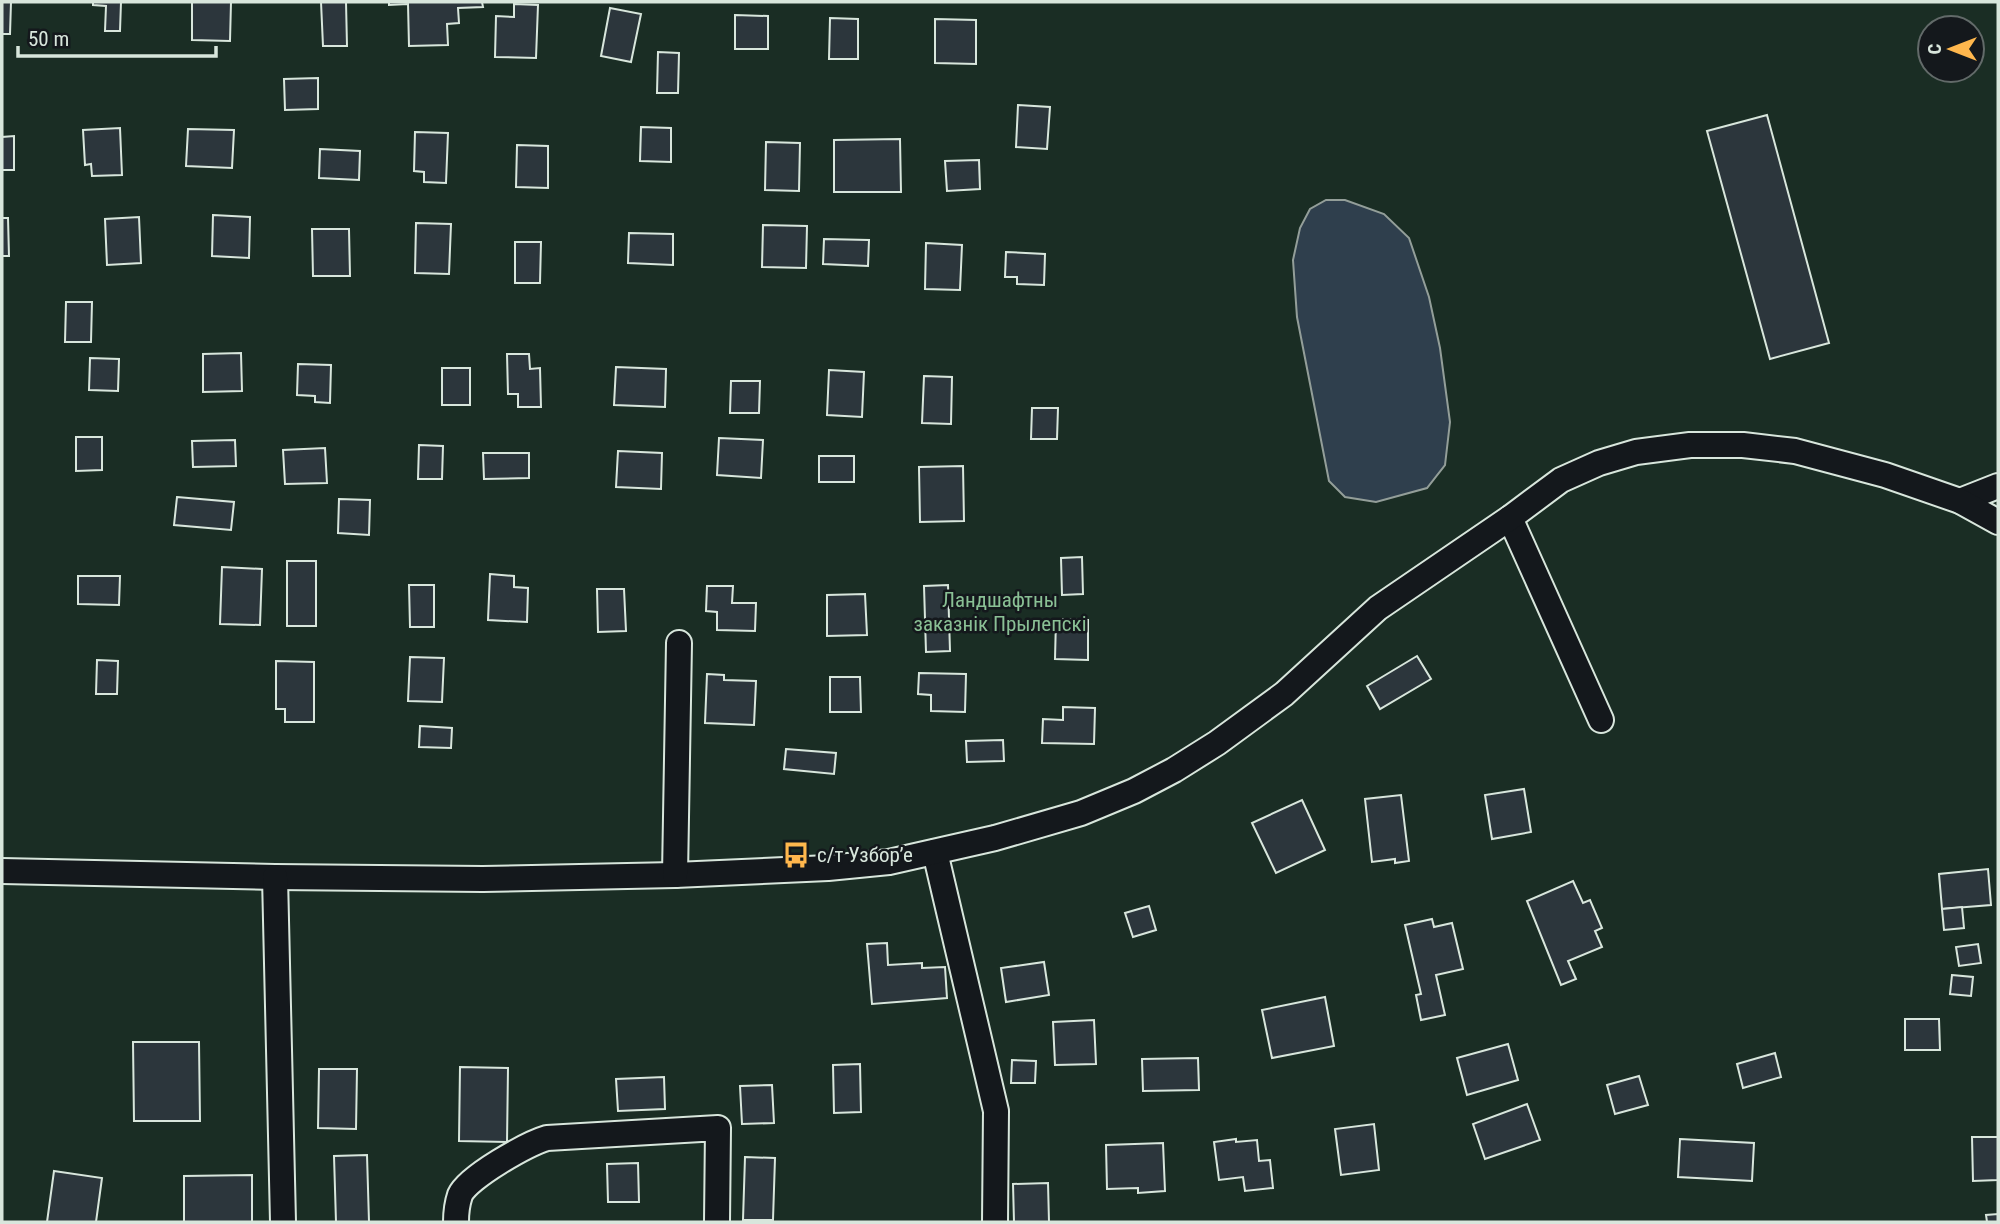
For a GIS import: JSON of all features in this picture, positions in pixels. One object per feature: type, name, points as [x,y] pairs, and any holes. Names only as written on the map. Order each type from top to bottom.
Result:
[{"type":"street","points":[[2,871],[483,879],[675,876],[828,869],[889,862],[995,838],[1080,813],[1134,791],[1174,770],[1217,743],[1284,694],[1378,608],[1510,518],[1560,480],[1599,463],[1636,452],[1690,445],[1743,445],[1795,451],[1874,471],[1960,501],[1998,522]]},
{"type":"street","points":[[1960,501],[1998,486]]},
{"type":"street","points":[[1510,518],[1601,720]]},
{"type":"street","points":[[675,876],[679,643]]},
{"type":"street","points":[[935,852],[996,1111],[995,1222]]},
{"type":"street","points":[[275,877],[282,1222]]},
{"type":"street","points":[[456,1222],[461,1194],[469,1182],[533,1142],[547,1138],[718,1128],[717,1222]]},
{"type":"green space","name":"Ландшафтны заказнік Прылепскі","points":[[2,2],[1998,2],[1998,1222],[2,1222]]},
{"type":"water","points":[[1326,200],[1345,200],[1384,214],[1409,238],[1429,297],[1440,348],[1450,422],[1445,465],[1427,488],[1376,502],[1345,497],[1329,481],[1297,317],[1293,260],[1300,228],[1310,209]]},
{"type":"building","points":[[2,2],[11,2],[10,34],[2,34]]},
{"type":"building","points":[[93,2],[121,2],[120,31],[105,31],[106,6],[93,5]]},
{"type":"building","points":[[192,2],[231,2],[230,41],[192,40]]},
{"type":"building","points":[[321,2],[346,2],[347,46],[323,46]]},
{"type":"building","points":[[389,2],[482,2],[483,7],[458,8],[459,23],[447,24],[448,45],[409,46],[408,4],[389,5]]},
{"type":"building","points":[[514,4],[538,5],[536,58],[495,57],[496,16],[514,17]]},
{"type":"building","points":[[610,8],[641,14],[631,62],[601,56]]},
{"type":"building","points":[[735,15],[768,16],[768,49],[735,49]]},
{"type":"building","points":[[830,18],[858,19],[858,59],[829,59]]},
{"type":"building","points":[[935,19],[976,20],[976,64],[935,63]]},
{"type":"building","points":[[658,52],[679,53],[678,93],[657,93]]},
{"type":"building","points":[[318,78],[318,109],[285,110],[284,79]]},
{"type":"building","points":[[1018,105],[1050,107],[1047,149],[1016,147]]},
{"type":"building","points":[[1767,115],[1829,343],[1770,359],[1707,131]]},
{"type":"building","points":[[641,127],[671,128],[671,162],[640,161]]},
{"type":"building","points":[[120,128],[122,175],[92,176],[91,164],[85,165],[83,130]]},
{"type":"building","points":[[188,129],[234,130],[232,168],[186,166]]},
{"type":"building","points":[[415,132],[448,133],[446,183],[424,182],[424,172],[414,171]]},
{"type":"building","points":[[14,136],[14,170],[2,170],[2,137]]},
{"type":"building","points":[[900,139],[901,192],[834,192],[834,140]]},
{"type":"building","points":[[766,142],[800,143],[799,191],[765,190]]},
{"type":"building","points":[[517,145],[548,146],[548,188],[516,187]]},
{"type":"building","points":[[320,149],[360,151],[359,180],[319,178]]},
{"type":"building","points":[[979,160],[980,189],[947,191],[945,161]]},
{"type":"building","points":[[213,215],[250,217],[249,258],[212,256]]},
{"type":"building","points":[[139,217],[141,263],[107,265],[105,219]]},
{"type":"building","points":[[2,218],[8,218],[9,256],[2,256]]},
{"type":"building","points":[[416,223],[451,224],[449,274],[415,273]]},
{"type":"building","points":[[763,225],[807,226],[806,268],[762,267]]},
{"type":"building","points":[[312,229],[349,229],[350,276],[313,276]]},
{"type":"building","points":[[629,233],[673,234],[673,265],[628,263]]},
{"type":"building","points":[[824,239],[869,240],[868,266],[823,264]]},
{"type":"building","points":[[515,242],[541,242],[540,283],[515,283]]},
{"type":"building","points":[[926,243],[962,245],[960,290],[925,289]]},
{"type":"building","points":[[1006,252],[1045,254],[1044,285],[1017,284],[1017,277],[1005,277]]},
{"type":"building","points":[[66,302],[92,302],[91,342],[65,342]]},
{"type":"building","points":[[241,353],[242,391],[203,392],[203,354]]},
{"type":"building","points":[[507,354],[529,354],[530,369],[540,368],[541,407],[518,407],[518,394],[508,394]]},
{"type":"building","points":[[90,358],[119,359],[118,391],[89,390]]},
{"type":"building","points":[[298,364],[331,365],[330,403],[315,402],[315,396],[297,395]]},
{"type":"building","points":[[616,367],[666,369],[665,407],[614,405]]},
{"type":"building","points":[[442,368],[470,368],[470,405],[442,405]]},
{"type":"building","points":[[829,370],[864,372],[862,417],[827,415]]},
{"type":"building","points":[[924,376],[952,377],[951,424],[922,423]]},
{"type":"building","points":[[731,381],[760,381],[759,413],[730,413]]},
{"type":"building","points":[[1032,408],[1058,408],[1057,439],[1031,439]]},
{"type":"building","points":[[76,437],[102,437],[102,470],[76,471]]},
{"type":"building","points":[[719,438],[763,440],[761,478],[717,475]]},
{"type":"building","points":[[235,440],[236,466],[193,467],[192,441]]},
{"type":"building","points":[[419,445],[443,446],[442,479],[418,479]]},
{"type":"building","points":[[325,448],[327,483],[285,484],[283,450]]},
{"type":"building","points":[[618,451],[662,453],[661,489],[616,487]]},
{"type":"building","points":[[483,453],[529,453],[529,478],[484,479]]},
{"type":"building","points":[[819,456],[854,456],[854,482],[819,482]]},
{"type":"building","points":[[963,466],[964,521],[920,522],[919,467]]},
{"type":"building","points":[[177,497],[234,502],[231,530],[174,525]]},
{"type":"building","points":[[339,499],[370,500],[369,535],[338,533]]},
{"type":"building","points":[[1082,557],[1083,594],[1062,595],[1061,558]]},
{"type":"building","points":[[287,561],[316,561],[316,626],[287,626]]},
{"type":"building","points":[[222,567],[262,569],[260,625],[220,624]]},
{"type":"building","points":[[490,574],[514,576],[514,587],[528,588],[527,622],[488,620]]},
{"type":"building","points":[[78,576],[120,576],[119,605],[78,604]]},
{"type":"building","points":[[409,585],[434,585],[434,627],[410,627]]},
{"type":"building","points":[[948,585],[950,651],[926,652],[924,586]]},
{"type":"building","points":[[707,586],[733,586],[732,603],[756,603],[755,631],[717,630],[717,612],[706,611]]},
{"type":"building","points":[[597,589],[624,589],[626,631],[598,632]]},
{"type":"building","points":[[865,594],[867,635],[827,636],[827,595]]},
{"type":"building","points":[[1056,619],[1088,620],[1088,660],[1055,659]]},
{"type":"building","points":[[1417,656],[1431,679],[1380,709],[1367,686]]},
{"type":"building","points":[[410,657],[444,658],[442,702],[408,701]]},
{"type":"building","points":[[97,660],[118,661],[117,694],[96,694]]},
{"type":"building","points":[[276,661],[314,662],[314,722],[285,722],[285,709],[276,709]]},
{"type":"building","points":[[919,673],[966,674],[965,712],[931,711],[931,695],[918,694]]},
{"type":"building","points":[[707,674],[724,675],[724,680],[756,681],[754,725],[705,723]]},
{"type":"building","points":[[830,677],[860,677],[861,712],[830,712]]},
{"type":"building","points":[[1063,707],[1095,708],[1094,744],[1042,743],[1043,719],[1063,720]]},
{"type":"building","points":[[420,726],[452,728],[451,748],[419,747]]},
{"type":"building","points":[[1003,740],[1004,761],[967,762],[966,741]]},
{"type":"building","points":[[786,749],[836,753],[834,774],[784,769]]},
{"type":"building","points":[[1524,789],[1531,832],[1492,839],[1485,795]]},
{"type":"building","points":[[1401,795],[1409,861],[1395,863],[1395,859],[1372,862],[1365,799]]},
{"type":"building","points":[[1302,800],[1325,850],[1276,873],[1252,823]]},
{"type":"building","points":[[1988,869],[1991,905],[1942,909],[1939,874]]},
{"type":"building","points":[[1573,881],[1583,903],[1590,900],[1602,928],[1595,931],[1602,947],[1568,961],[1576,979],[1561,985],[1527,901]]},
{"type":"building","points":[[1149,906],[1156,930],[1133,937],[1125,913]]},
{"type":"building","points":[[1962,907],[1964,928],[1944,930],[1942,909]]},
{"type":"building","points":[[1432,919],[1434,927],[1452,923],[1463,969],[1436,975],[1445,1015],[1421,1020],[1416,995],[1421,994],[1405,925]]},
{"type":"building","points":[[887,943],[888,965],[922,963],[922,968],[945,967],[947,998],[872,1004],[867,944]]},
{"type":"building","points":[[1978,944],[1981,963],[1959,966],[1956,947]]},
{"type":"building","points":[[1044,962],[1049,995],[1006,1002],[1001,968]]},
{"type":"building","points":[[1952,975],[1973,977],[1971,996],[1950,994]]},
{"type":"building","points":[[1325,997],[1334,1046],[1272,1058],[1262,1010]]},
{"type":"building","points":[[1905,1019],[1939,1019],[1940,1050],[1905,1050]]},
{"type":"building","points":[[1094,1020],[1096,1064],[1055,1065],[1053,1022]]},
{"type":"building","points":[[133,1042],[199,1042],[200,1121],[134,1121]]},
{"type":"building","points":[[1508,1044],[1518,1080],[1467,1095],[1457,1058]]},
{"type":"building","points":[[1775,1053],[1781,1077],[1743,1088],[1737,1064]]},
{"type":"building","points":[[1198,1058],[1199,1090],[1143,1091],[1142,1059]]},
{"type":"building","points":[[1012,1060],[1036,1061],[1035,1083],[1011,1083]]},
{"type":"building","points":[[860,1064],[861,1112],[834,1113],[833,1065]]},
{"type":"building","points":[[460,1067],[508,1068],[507,1142],[459,1141]]},
{"type":"building","points":[[319,1069],[357,1069],[356,1129],[318,1128]]},
{"type":"building","points":[[1639,1076],[1648,1105],[1615,1114],[1607,1085]]},
{"type":"building","points":[[664,1077],[665,1109],[618,1111],[616,1079]]},
{"type":"building","points":[[772,1085],[774,1123],[742,1124],[740,1086]]},
{"type":"building","points":[[1527,1104],[1540,1140],[1485,1159],[1473,1124]]},
{"type":"building","points":[[1374,1124],[1379,1170],[1341,1175],[1335,1129]]},
{"type":"building","points":[[1972,1137],[1998,1137],[1998,1180],[1973,1181]]},
{"type":"building","points":[[1236,1139],[1236,1142],[1257,1140],[1259,1161],[1270,1160],[1273,1188],[1245,1191],[1243,1177],[1219,1180],[1214,1142]]},
{"type":"building","points":[[1680,1139],[1754,1143],[1752,1181],[1678,1177]]},
{"type":"building","points":[[1163,1143],[1165,1191],[1138,1193],[1138,1188],[1107,1189],[1106,1145]]},
{"type":"building","points":[[367,1155],[369,1222],[336,1222],[334,1156]]},
{"type":"building","points":[[745,1157],[775,1158],[773,1220],[743,1220]]},
{"type":"building","points":[[638,1163],[639,1202],[608,1202],[607,1164]]},
{"type":"building","points":[[54,1171],[102,1178],[96,1222],[47,1222]]},
{"type":"building","points":[[252,1175],[252,1222],[184,1222],[184,1176]]},
{"type":"building","points":[[1048,1183],[1049,1222],[1014,1222],[1013,1184]]},
{"type":"building","points":[[1998,1214],[1998,1222],[1987,1222],[1986,1215]]},
{"type":"place","name":"с/т Узборʼе","points":[[796,855]]}]
